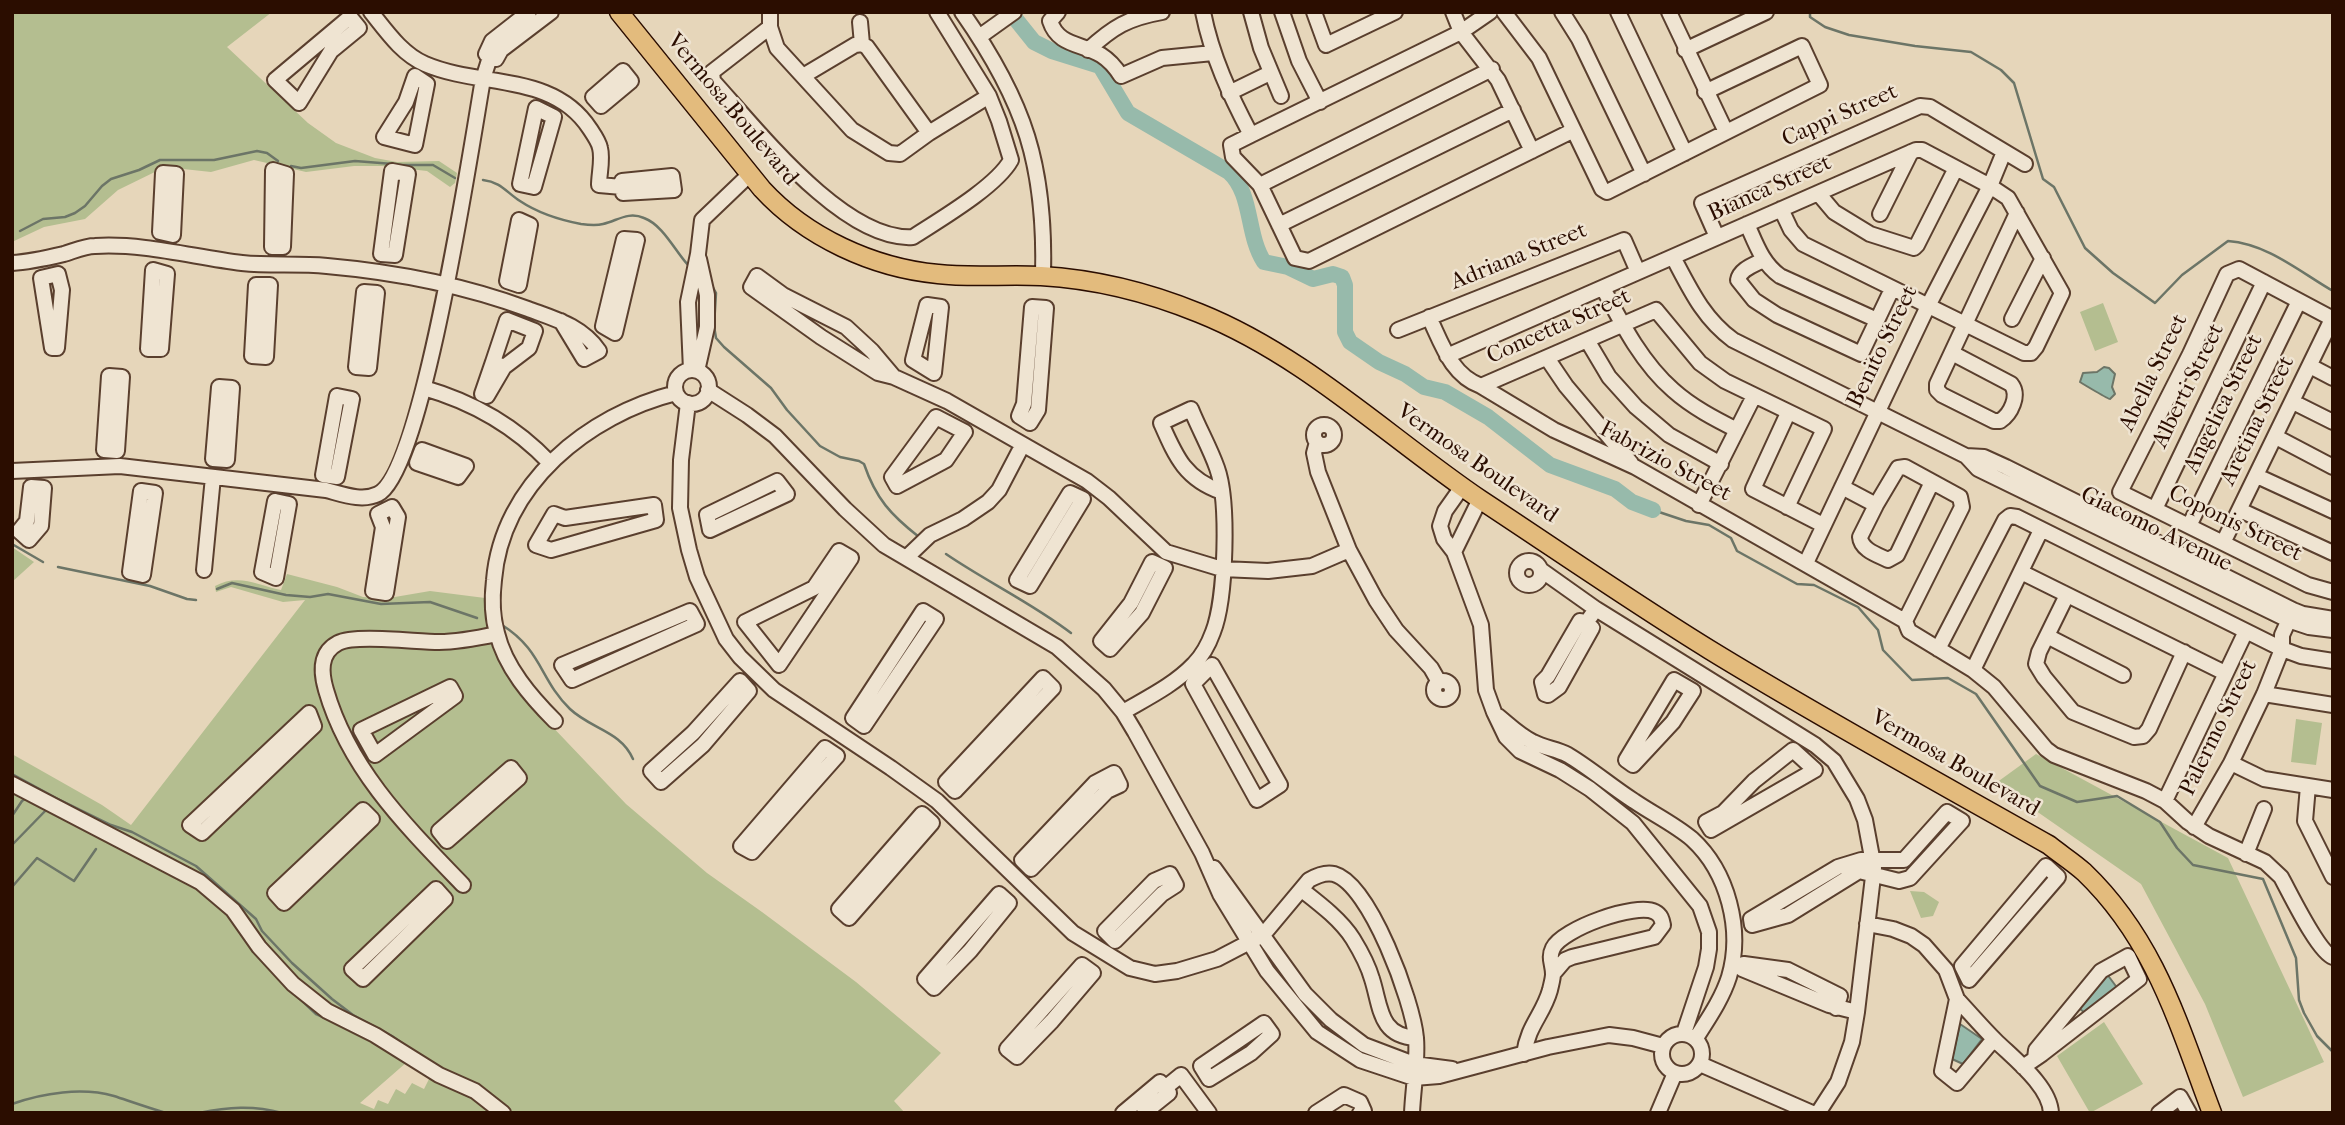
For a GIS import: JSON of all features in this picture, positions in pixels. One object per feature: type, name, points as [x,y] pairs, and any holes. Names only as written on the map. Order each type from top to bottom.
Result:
[{"type":"main road","name":"Vermosa Boulevard","points":[[619,12],[749,175],[774,202],[823,237],[862,256],[940,275],[1043,276],[1143,293],[1237,330],[1271,348],[1462,487],[1709,650],[2049,845],[2083,871],[2121,914],[2154,965],[2212,1113]]},
{"type":"street","points":[[355,22],[370,12],[399,46],[427,65],[483,79],[522,85],[566,103],[580,114],[601,149],[599,186],[622,187]]},
{"type":"street","points":[[528,12],[492,41],[486,54],[496,59],[501,50],[551,12]]},
{"type":"street","points":[[937,12],[989,96],[1010,160],[1005,170],[913,237],[899,238],[879,232],[837,208],[806,184],[713,81],[712,72],[770,20],[777,48],[852,130],[890,153],[900,154],[989,96]]},
{"type":"street","points":[[962,12],[1019,108],[1033,150],[1041,197],[1043,276]]},
{"type":"street","points":[[1058,12],[1049,21],[1053,32],[1065,41],[1102,55],[1121,76],[1162,58],[1213,53]]},
{"type":"street","points":[[1088,50],[1110,30],[1126,22],[1162,12]]},
{"type":"street","points":[[1203,12],[1213,53],[1229,93],[1251,135]]},
{"type":"street","points":[[1251,12],[1270,73],[1281,96]]},
{"type":"street","points":[[1282,12],[1299,61],[1320,102]]},
{"type":"street","points":[[1314,12],[1326,46],[1395,12]]},
{"type":"street","points":[[1453,12],[1461,32],[1492,69],[1532,151]]},
{"type":"street","points":[[1490,12],[1461,32],[1231,145],[1233,157],[1260,185],[1295,258],[1309,261],[1572,131]]},
{"type":"street","points":[[1504,12],[1539,58],[1572,131],[1602,189],[1608,192],[1820,85],[1801,46],[1705,92]]},
{"type":"street","points":[[1562,12],[1579,38],[1644,174]]},
{"type":"street","points":[[1618,12],[1685,153]]},
{"type":"street","points":[[1668,12],[1726,132]]},
{"type":"street","points":[[1685,50],[1766,12]]},
{"type":"street","points":[[979,37],[1010,15]]},
{"type":"street","points":[[350,16],[355,22],[359,28],[331,51],[299,103],[275,79],[350,16]]},
{"type":"street","points":[[860,22],[862,44]]},
{"type":"street","points":[[803,76],[855,45],[862,44],[867,47],[929,133]]},
{"type":"street","points":[[12,471],[121,466],[282,485],[328,483],[358,498],[377,495],[394,478],[406,450],[424,388],[447,284],[483,79],[490,57]]},
{"type":"street","points":[[421,80],[427,65]]},
{"type":"street","points":[[1260,185],[1492,69]]},
{"type":"street","points":[[1229,93],[1270,73]]},
{"type":"street","points":[[415,76],[421,80],[427,84],[415,145],[384,137],[406,102],[415,76]]},
{"type":"street","points":[[544,112],[551,96]]},
{"type":"street","points":[[580,114],[597,101]]},
{"type":"street","name":"Cappi Street","points":[[1717,237],[1702,203],[1920,106],[1930,107],[2025,164]]},
{"type":"street","points":[[536,108],[544,112],[554,117],[534,187],[520,184],[536,108]]},
{"type":"street","points":[[1279,225],[1513,110]]},
{"type":"street","points":[[1781,209],[1791,230],[1803,244],[2024,353],[2031,353],[2062,293],[2007,198],[1922,150],[1911,152],[1880,214]]},
{"type":"street","name":"Bianca Street","points":[[1447,356],[1911,152]]},
{"type":"street","name":"Benito Street","points":[[1806,563],[1876,412],[1990,186],[2004,152]]},
{"type":"street","points":[[1818,193],[1834,212],[1870,234],[1914,248],[1956,168]]},
{"type":"street","points":[[392,171],[408,174],[395,256],[389,255],[381,254],[392,171]]},
{"type":"street","points":[[694,371],[707,381],[708,390],[703,399],[688,403],[676,393],[678,378],[694,371],[707,327],[707,295],[698,254],[702,220],[749,175]]},
{"type":"street","points":[[1952,353],[2011,384],[2015,389],[2015,396],[2006,418],[1994,421],[1942,395],[1937,390],[1937,384],[2017,214]]},
{"type":"street","points":[[1747,224],[1763,260],[1780,275],[1877,320]]},
{"type":"street","points":[[160,272],[166,233]]},
{"type":"street","points":[[624,239],[637,240],[615,333],[610,330],[603,326],[624,239]]},
{"type":"street","name":"Adriana Street","points":[[1398,330],[1624,240],[1638,272]]},
{"type":"street","points":[[12,263],[47,258],[92,246],[130,246],[201,258],[269,265],[327,265],[447,284],[506,301],[576,328],[594,344],[610,330]]},
{"type":"street","points":[[263,285],[278,247]]},
{"type":"street","points":[[371,293],[389,255]]},
{"type":"street","name":"Giacomo Avenue","points":[[1673,257],[1698,306],[1720,331],[1733,340],[1966,456],[1984,457],[2003,473],[2296,617],[2333,630]]},
{"type":"street","points":[[47,258],[50,276]]},
{"type":"street","points":[[2012,319],[2043,258]]},
{"type":"street","points":[[1763,260],[1741,272],[1738,280],[1754,300],[1777,315],[1861,354],[1892,289]]},
{"type":"street","name":"Abella Street","points":[[2120,492],[2227,274],[2239,269],[2264,282]]},
{"type":"street","points":[[153,270],[160,272],[167,274],[162,349],[149,349],[153,270]]},
{"type":"street","points":[[894,377],[846,327],[783,295],[757,276],[751,287],[821,337],[878,373],[916,386],[957,407],[1087,481],[1110,498],[1163,559],[1165,568],[1142,613],[1110,649],[1101,641],[1131,603],[1152,562],[1163,559],[1222,569],[1268,571],[1312,566],[1349,550]]},
{"type":"street","points":[[2264,282],[2333,319]]},
{"type":"street","name":"Alberti Street","points":[[2155,509],[2264,282]]},
{"type":"street","points":[[506,301],[513,283]]},
{"type":"street","points":[[1603,288],[1622,324],[1647,361],[1672,390],[1703,412],[1737,430]]},
{"type":"street","points":[[364,292],[371,293],[377,293],[369,368],[356,366],[364,292]]},
{"type":"street","name":"Angelica Street","points":[[2189,526],[2299,301]]},
{"type":"street","points":[[1032,307],[1046,308],[1038,410],[1030,423],[1024,419],[1019,416],[1024,404],[1032,307]]},
{"type":"street","points":[[520,325],[527,309]]},
{"type":"street","name":"Concetta Street","points":[[1481,386],[1656,310],[1700,363],[1725,381],[1754,396]]},
{"type":"street","name":"Fabrizio Street","points":[[1429,317],[1447,356],[1459,373],[1470,382],[1567,437],[1635,467],[1905,621],[1909,631],[1973,670],[1994,687],[2054,755],[2147,790],[2165,801],[2194,827],[2265,862],[2281,877],[2319,944],[2328,956],[2333,957]]},
{"type":"street","name":"Aretina Street","points":[[2224,543],[2333,319]]},
{"type":"street","points":[[507,320],[520,325],[535,331],[529,348],[498,365],[507,320]]},
{"type":"street","points":[[821,337],[835,322]]},
{"type":"street","points":[[1587,340],[1609,377],[1636,407],[1669,435],[1721,464]]},
{"type":"street","points":[[1547,358],[1586,410],[1635,467]]},
{"type":"street","points":[[916,386],[922,366]]},
{"type":"street","points":[[2310,366],[2333,378]]},
{"type":"street","points":[[424,388],[460,400],[494,417],[524,438],[550,463]]},
{"type":"street","points":[[708,390],[775,436],[845,509],[884,545],[1028,628],[1057,647],[1096,682],[1123,712],[1202,853],[1220,894],[1267,971],[1317,1032],[1360,1060],[1414,1071],[1471,1069],[1548,1047],[1609,1035],[1663,1046]]},
{"type":"street","points":[[555,721],[521,681],[497,634],[493,586],[502,540],[521,499],[550,463],[577,439],[607,419],[640,403],[676,393]]},
{"type":"street","points":[[337,396],[352,399],[337,477],[328,483],[323,475],[337,396]]},
{"type":"street","points":[[1699,505],[1754,396],[1824,429],[1787,507]]},
{"type":"street","points":[[2292,402],[2333,422]]},
{"type":"street","points":[[688,403],[681,460],[680,508],[684,527],[698,577],[726,639],[756,673],[774,690],[939,802],[1073,933],[1130,968],[1155,974],[1177,971],[1217,959],[1263,934],[1309,880],[1333,873],[1348,882],[1370,912],[1389,948],[1409,1006],[1416,1038],[1412,1113]]},
{"type":"street","points":[[949,424],[957,407]]},
{"type":"street","points":[[1123,712],[1177,679],[1198,669],[1212,665],[1280,785],[1257,800],[1193,684],[1198,669],[1213,632],[1220,607],[1222,492],[1217,469],[1191,410],[1161,423],[1174,452],[1190,475],[1206,486],[1222,492]]},
{"type":"street","points":[[1567,437],[1576,435],[1585,427],[1586,410]]},
{"type":"street","points":[[1788,413],[1753,489],[1823,526]]},
{"type":"street","points":[[936,417],[949,424],[965,432],[946,460],[897,486],[892,477],[936,417]]},
{"type":"street","points":[[906,558],[930,535],[963,519],[988,502],[999,490],[1024,419]]},
{"type":"street","points":[[2276,437],[2333,467]]},
{"type":"street","points":[[1317,442],[1314,453],[1318,472],[1349,550],[1376,600],[1396,629],[1431,668],[1439,682]]},
{"type":"street","points":[[109,468],[110,450]]},
{"type":"street","points":[[406,450],[420,456]]},
{"type":"street","points":[[204,570],[215,477],[220,459]]},
{"type":"street","points":[[1905,621],[1962,503],[1960,497],[1906,467],[1898,468],[1860,537],[1864,548],[1888,560],[1897,555],[1931,482]]},
{"type":"street","points":[[148,492],[151,469]]},
{"type":"street","points":[[37,470],[38,488]]},
{"type":"street","points":[[2257,476],[2333,510]]},
{"type":"street","points":[[777,481],[788,494],[710,530],[708,522],[707,515],[777,481]]},
{"type":"street","points":[[1076,496],[1087,481]]},
{"type":"street","points":[[282,485],[282,502]]},
{"type":"street","points":[[1842,486],[1876,505]]},
{"type":"street","points":[[1462,487],[1445,511],[1440,526],[1444,539],[1454,552],[1481,625],[1486,690],[1506,737],[1520,751],[1560,770],[1633,822],[1700,906],[1709,932],[1709,949],[1690,1036]]},
{"type":"street","points":[[141,491],[148,492],[155,493],[143,575],[130,572],[141,491]]},
{"type":"street","name":"Coponis Street","points":[[2120,492],[2308,585],[2333,592]]},
{"type":"street","points":[[1070,493],[1076,496],[1083,499],[1030,586],[1017,580],[1070,493]]},
{"type":"street","points":[[377,495],[385,510]]},
{"type":"street","points":[[1454,552],[1480,499]]},
{"type":"street","points":[[654,505],[655,512],[656,520],[551,550],[536,545],[554,514],[565,518],[654,505]]},
{"type":"street","points":[[392,507],[398,517],[386,593],[373,591],[383,527],[378,514],[385,510],[392,507]]},
{"type":"street","points":[[655,512],[680,508]]},
{"type":"street","points":[[2240,510],[2333,553]]},
{"type":"street","points":[[1938,649],[2005,520],[2010,516],[2017,516],[2282,649],[2301,656],[2333,661]]},
{"type":"street","points":[[684,527],[708,522]]},
{"type":"street","points":[[1973,670],[2041,530]]},
{"type":"street","points":[[839,551],[850,558],[779,665],[760,644],[745,622],[814,588],[839,551]]},
{"type":"street","points":[[1541,570],[1596,609],[1815,745],[1834,761],[1857,799],[1865,820],[1867,924],[1857,1012],[1852,1042],[1838,1082],[1818,1113]]},
{"type":"street","points":[[2021,572],[2225,673]]},
{"type":"street","points":[[2067,595],[2039,652],[2036,664],[2073,712],[2134,737],[2143,736],[2149,729],[2184,652]]},
{"type":"street","points":[[1586,623],[1596,609]]},
{"type":"street","points":[[694,618],[712,610]]},
{"type":"street","points":[[690,611],[694,618],[697,624],[572,681],[562,665],[690,611]]},
{"type":"street","points":[[923,611],[936,619],[864,726],[858,722],[853,718],[923,611]]},
{"type":"street","name":"Giacomo Avenue","points":[[2296,617],[2333,619]]},
{"type":"street","name":"Palermo Street","points":[[2194,827],[2231,763],[2282,649],[2293,639],[2296,617]]},
{"type":"street","points":[[1580,621],[1586,623],[1592,628],[1566,675],[1557,690],[1545,694],[1542,682],[1580,621]]},
{"type":"street","points":[[2165,801],[2246,631]]},
{"type":"street","points":[[440,894],[459,882],[384,800],[352,752],[332,709],[323,680],[323,663],[330,648],[340,642],[352,640],[448,642],[497,634]]},
{"type":"street","points":[[2047,636],[2123,675]]},
{"type":"street","points":[[740,657],[760,644]]},
{"type":"street","points":[[1683,685],[1693,669]]},
{"type":"street","points":[[744,686],[756,673]]},
{"type":"street","points":[[1043,678],[1053,688],[955,791],[950,786],[946,782],[1043,678]]},
{"type":"street","points":[[1674,680],[1683,685],[1693,691],[1673,722],[1633,765],[1626,760],[1674,680]]},
{"type":"street","points":[[740,681],[744,686],[749,691],[703,745],[662,782],[651,771],[693,733],[740,681]]},
{"type":"street","points":[[450,687],[455,696],[375,755],[367,743],[361,730],[450,687]]},
{"type":"street","points":[[2264,694],[2333,705]]},
{"type":"street","points":[[311,719],[332,709]]},
{"type":"street","points":[[1494,712],[1532,742],[1567,755],[1662,818],[1691,839],[1709,857],[1728,895],[1733,929],[1729,977],[1714,1009],[1690,1036],[1671,1036],[1663,1046],[1664,1065],[1675,1073],[1689,1073],[1700,1063],[1702,1050],[1690,1036]]},
{"type":"street","points":[[309,713],[311,719],[314,726],[202,833],[190,825],[309,713]]},
{"type":"street","points":[[831,752],[858,722]]},
{"type":"street","points":[[352,752],[367,743]]},
{"type":"street","points":[[1805,759],[1815,745]]},
{"type":"street","points":[[825,748],[831,752],[837,757],[752,852],[741,846],[825,748]]},
{"type":"street","points":[[1793,750],[1805,759],[1815,770],[1711,830],[1706,822],[1723,813],[1754,781],[1793,750]]},
{"type":"street","points":[[1560,770],[1567,755]]},
{"type":"street","points":[[2231,763],[2264,779],[2333,790]]},
{"type":"street","points":[[511,768],[519,778],[447,841],[443,836],[439,831],[511,768]]},
{"type":"street","points":[[1114,773],[1120,785],[1107,791],[1031,869],[1027,865],[1022,860],[1095,783],[1114,773]]},
{"type":"street","points":[[12,783],[200,882],[233,910],[281,972],[316,1003],[387,1042],[439,1075],[475,1091],[503,1113]]},
{"type":"street","points":[[927,818],[950,786]]},
{"type":"street","points":[[2308,786],[2305,821],[2333,877]]},
{"type":"street","points":[[368,814],[384,800]]},
{"type":"street","points":[[1633,822],[1644,808]]},
{"type":"street","points":[[2246,854],[2264,809]]},
{"type":"street","points":[[363,810],[368,814],[372,819],[284,903],[275,893],[363,810]]},
{"type":"street","points":[[1947,812],[1962,821],[1910,878],[1899,881],[1866,866],[1788,915],[1752,925],[1751,919],[1838,867],[1904,860],[1947,812]]},
{"type":"street","points":[[922,814],[927,818],[932,823],[849,918],[839,909],[922,814]]},
{"type":"street","points":[[428,849],[443,836]]},
{"type":"street","points":[[1202,853],[1305,994],[1331,1020],[1364,1045],[1414,1071]]},
{"type":"street","points":[[1004,898],[1027,865]]},
{"type":"street","points":[[2046,866],[2059,877],[1969,980],[1965,973],[1962,967],[2046,866]]},
{"type":"street","points":[[1170,874],[1176,885],[1162,894],[1115,941],[1110,936],[1105,931],[1154,881],[1170,874]]},
{"type":"street","points":[[436,889],[440,894],[445,899],[363,979],[352,969],[436,889]]},
{"type":"street","points":[[1303,890],[1352,937],[1373,979],[1380,1010],[1387,1025],[1401,1037],[1416,1038]]},
{"type":"street","points":[[999,894],[1004,898],[1009,903],[970,951],[934,988],[925,979],[999,894]]},
{"type":"street","points":[[1524,1054],[1529,1030],[1545,1006],[1553,974],[1565,960],[1654,937],[1663,925],[1661,918],[1654,911],[1632,911],[1581,927],[1564,936],[1554,946],[1549,957],[1553,974]]},
{"type":"street","points":[[1867,924],[1912,936],[1934,956],[1946,970],[1957,999],[1994,1039],[2029,1062],[2045,1093],[2051,1108],[2050,1113]]},
{"type":"street","points":[[1087,969],[1110,936]]},
{"type":"street","points":[[2128,956],[2139,979],[2029,1062],[2101,971],[2128,956]]},
{"type":"street","points":[[1836,1008],[1840,996],[1788,970],[1744,964],[1742,970],[1836,1008],[1857,1012]]},
{"type":"street","points":[[1082,965],[1087,969],[1093,973],[1017,1057],[1007,1049],[1082,965]]},
{"type":"street","points":[[1951,982],[1965,973]]},
{"type":"street","points":[[1957,999],[1942,1071],[1957,1083],[1994,1039]]},
{"type":"street","points":[[1264,1023],[1272,1034],[1251,1053],[1209,1079],[1205,1072],[1201,1066],[1264,1023]]},
{"type":"street","points":[[1700,1063],[1812,1113]]},
{"type":"street","points":[[1188,1084],[1205,1072]]},
{"type":"street","points":[[1658,1113],[1675,1073]]},
{"type":"street","points":[[1165,1088],[1181,1076],[1209,1113]]},
{"type":"street","points":[[1123,1113],[1160,1082],[1169,1094],[1144,1113]]},
{"type":"street","points":[[1316,1113],[1344,1094],[1360,1102],[1363,1111],[1360,1113]]},
{"type":"street","points":[[2159,1113],[2180,1097],[2189,1113]]},
{"type":"shaded area","points":[[12,12],[272,12],[227,47],[308,123],[336,143],[375,158],[397,162],[439,161],[457,173],[455,183],[450,187],[427,171],[382,166],[354,166],[306,172],[254,160],[211,172],[165,167],[118,190],[85,219],[44,227],[12,242]]},
{"type":"shaded area","points":[[2103,303],[2118,342],[2095,351],[2080,312]]},
{"type":"shaded area","points":[[2104,367],[2115,374],[2112,387],[2115,394],[2110,399],[2080,382],[2083,373],[2097,372]]},
{"type":"shaded area","points":[[12,547],[34,562],[12,582]]},
{"type":"shaded area","points":[[287,574],[363,597],[389,598],[430,591],[485,598],[488,625],[526,699],[626,804],[707,873],[856,982],[941,1053],[894,1101],[905,1113],[507,1113],[454,1078],[307,993],[238,912],[12,780],[12,754],[102,805],[131,825],[305,600],[283,602],[231,587],[216,592],[215,586],[240,580],[281,590]]},
{"type":"shaded area","points":[[2296,719],[2322,723],[2316,765],[2291,762]]},
{"type":"shaded area","points":[[2036,754],[2228,858],[2324,1062],[2243,1097],[2205,1004],[2141,884],[1996,783]]},
{"type":"shaded area","points":[[12,787],[218,899],[279,974],[407,1062],[360,1103],[374,1109],[378,1100],[388,1104],[396,1089],[405,1094],[412,1083],[424,1089],[431,1075],[483,1100],[498,1113],[12,1113]]},
{"type":"shaded area","points":[[1910,891],[1924,892],[1939,902],[1933,916],[1921,918]]},
{"type":"shaded area","points":[[2104,970],[2118,989],[2085,1013],[2075,1005]]},
{"type":"shaded area","points":[[2104,1022],[2143,1084],[2090,1113],[2057,1056]]},
{"type":"shaded area","points":[[1960,1024],[1982,1039],[1963,1064],[1952,1059]]},
{"type":"waterway","points":[[1010,12],[1034,42],[1052,51],[1100,66],[1128,113],[1229,172],[1242,191],[1254,239],[1264,262],[1288,267],[1313,279],[1333,274],[1342,277],[1345,285],[1345,332],[1350,342],[1424,387],[1445,392],[1488,417],[1550,465],[1615,489],[1632,502],[1653,510]]},
{"type":"waterway","points":[[1810,12],[1810,17],[1825,27],[1849,35],[1971,52],[2001,70],[2014,83],[2043,179],[2054,187],[2085,248],[2113,273],[2155,303],[2182,275],[2228,241],[2243,243],[2270,253],[2333,291]]},
{"type":"waterway","points":[[20,231],[43,219],[75,213],[111,179],[160,160],[214,160],[257,151],[267,153],[278,161]]},
{"type":"waterway","points":[[291,166],[301,168],[355,161],[393,164]]},
{"type":"waterway","points":[[399,165],[433,165],[455,178]]},
{"type":"waterway","points":[[483,180],[499,185],[534,209],[573,222],[598,225],[628,216],[644,218],[663,232],[688,265]]},
{"type":"waterway","points":[[710,282],[716,293],[716,338],[771,388],[820,446],[840,457],[864,464],[886,505],[919,537]]},
{"type":"waterway","points":[[1653,510],[1709,525],[1731,538],[1737,551],[1797,584],[1814,585],[1858,607],[1878,630],[1883,650],[1912,680],[1948,678],[1976,694],[2040,786],[2077,802],[2117,796],[2160,822],[2177,848],[2193,865],[2263,879],[2296,958],[2299,1000],[2304,1013],[2317,1036],[2333,1052]]},
{"type":"waterway","points":[[12,544],[43,562]]},
{"type":"waterway","points":[[946,554],[1071,633]]},
{"type":"waterway","points":[[58,567],[150,586],[196,600]]},
{"type":"waterway","points":[[217,589],[232,583],[286,595],[310,597],[328,594],[381,604],[430,602],[477,618]]},
{"type":"waterway","points":[[502,625],[525,645],[570,709],[621,742],[633,759]]},
{"type":"waterway","points":[[12,774],[196,866],[256,919],[262,931],[292,963],[332,999],[353,1015],[412,1050]]},
{"type":"waterway","points":[[12,816],[28,797]]},
{"type":"waterway","points":[[12,845],[49,807]]},
{"type":"waterway","points":[[12,887],[37,858],[74,881],[96,849]]},
{"type":"waterway","points":[[297,996],[316,1014],[341,1025]]},
{"type":"waterway","points":[[374,1043],[428,1076]]},
{"type":"waterway","points":[[449,1087],[475,1099]]},
{"type":"waterway","points":[[482,1088],[499,1101]]},
{"type":"waterway","points":[[12,1104],[49,1094],[89,1092],[114,1096],[166,1113]]},
{"type":"waterway","points":[[199,1113],[241,1108],[282,1113]]}]
